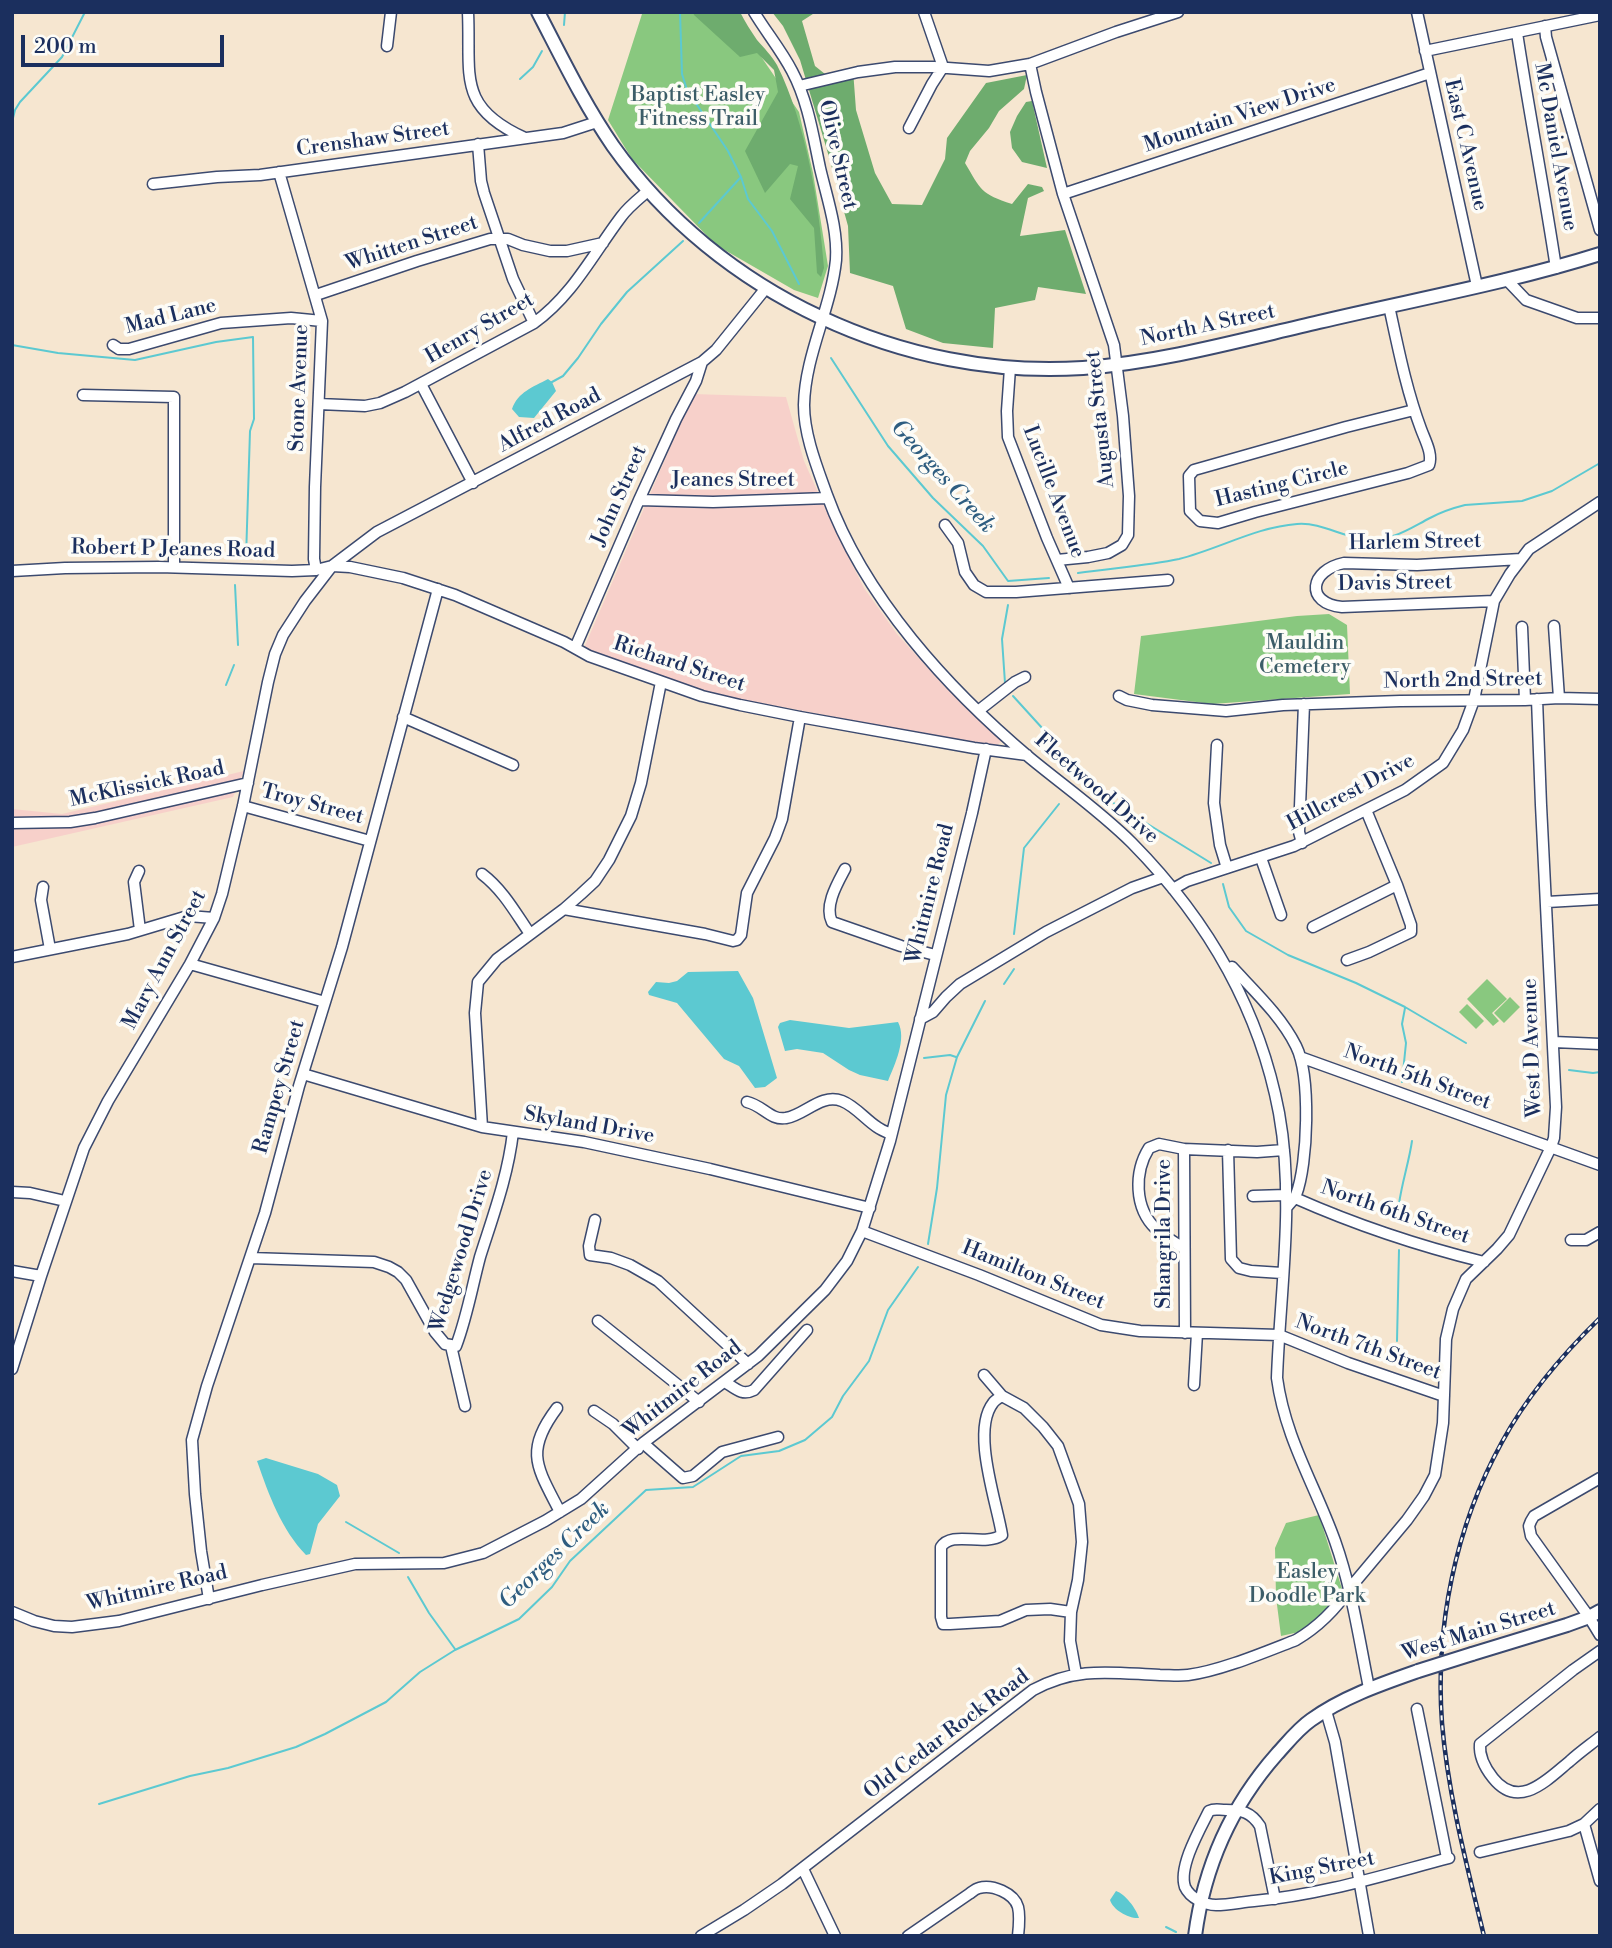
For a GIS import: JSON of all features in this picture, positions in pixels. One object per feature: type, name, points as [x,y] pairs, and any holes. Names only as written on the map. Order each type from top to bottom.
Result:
[{"type":"main road","name":"North A Street","points":[[538,12],[574,82],[615,148],[649,190],[722,259],[766,288],[824,319],[924,354],[1010,368],[1117,365],[1184,353],[1556,268],[1600,254]]},
{"type":"main road","name":"West Main Street","points":[[1195,1936],[1212,1861],[1224,1832],[1236,1809],[1264,1769],[1297,1731],[1326,1711],[1369,1688],[1595,1614]]},
{"type":"street","points":[[387,46],[391,12]]},
{"type":"street","points":[[468,12],[469,75],[477,103],[490,118],[525,138]]},
{"type":"street","name":"Olive Street","points":[[754,12],[778,46],[804,96],[836,239],[832,286],[824,319]]},
{"type":"street","points":[[924,12],[943,67]]},
{"type":"street","points":[[799,86],[858,72],[895,67],[989,71],[1030,64],[1178,12]]},
{"type":"street","name":"East C Avenue","points":[[1417,12],[1477,286]]},
{"type":"street","points":[[1425,51],[1600,15]]},
{"type":"street","points":[[1545,26],[1600,230]]},
{"type":"street","name":"Mc Daniel Avenue","points":[[1517,33],[1556,268]]},
{"type":"street","name":"Augusta Street","points":[[1030,64],[1063,194],[1114,345],[1127,462],[1128,535],[1122,545],[1108,553],[1058,560]]},
{"type":"street","points":[[909,128],[943,67]]},
{"type":"street","name":"Mountain View Drive","points":[[1063,194],[1430,73]]},
{"type":"street","name":"Crenshaw Street","points":[[153,184],[279,172],[478,145],[563,133],[597,122]]},
{"type":"street","points":[[478,145],[481,181],[513,279],[534,323]]},
{"type":"street","name":"Stone Avenue","points":[[279,172],[322,321],[315,487],[316,570]]},
{"type":"street","name":"Henry Street","points":[[319,404],[372,405],[421,384],[534,323],[566,294],[622,215],[649,190]]},
{"type":"street","name":"Whitten Street","points":[[316,295],[490,239],[499,238],[550,251],[567,251],[603,243]]},
{"type":"street","points":[[1506,279],[1525,300],[1577,318],[1600,318]]},
{"type":"street","name":"Alfred Road","points":[[332,566],[377,532],[702,362],[716,350],[766,288]]},
{"type":"street","name":"Hasting Circle","points":[[1389,306],[1414,410],[1431,460],[1429,465],[1424,469],[1217,523],[1200,521],[1190,511],[1189,476],[1194,470],[1414,410]]},
{"type":"street","name":"Mad Lane","points":[[113,345],[119,349],[129,349],[221,323],[291,318],[322,321]]},
{"type":"street","name":"Fleetwood Drive","points":[[824,319],[808,373],[804,407],[806,427],[828,498],[860,565],[932,665],[1027,755],[1113,825],[1163,877],[1208,935],[1245,1001],[1260,1041],[1279,1114],[1291,1196]]},
{"type":"street","name":"John Street","points":[[575,648],[639,500],[696,381],[702,362]]},
{"type":"street","name":"Lucille Avenue","points":[[1010,368],[1008,437],[1069,587]]},
{"type":"street","points":[[421,384],[473,483]]},
{"type":"street","points":[[83,396],[174,397],[174,567]]},
{"type":"street","name":"Jeanes Street","points":[[639,500],[713,502],[828,498]]},
{"type":"street","name":"Hillcrest Drive","points":[[1173,889],[1187,881],[1302,843],[1405,790],[1443,763],[1463,730],[1474,701],[1494,601],[1529,549],[1600,502]]},
{"type":"street","points":[[945,525],[958,544],[965,572],[974,585],[986,592],[1168,580]]},
{"type":"street","name":"Harlem Street","points":[[1316,580],[1326,570],[1344,563],[1417,565],[1521,559]]},
{"type":"street","name":"Robert P Jeanes Road","points":[[12,571],[174,567],[316,570],[332,566]]},
{"type":"street","name":"Richard Street","points":[[332,566],[368,570],[438,589],[589,656],[662,682],[740,705],[1027,755]]},
{"type":"street","name":"Mary Ann Street","points":[[12,1370],[65,1201],[92,1132],[214,918],[243,806],[275,654],[294,616],[332,566]]},
{"type":"street","name":"Davis Street","points":[[1316,580],[1315,587],[1322,601],[1328,605],[1342,607],[1494,601]]},
{"type":"street","name":"Rampey Street","points":[[209,1599],[200,1539],[192,1440],[265,1213],[360,883],[438,589]]},
{"type":"street","points":[[1522,626],[1525,700]]},
{"type":"street","points":[[1554,626],[1559,698]]},
{"type":"street","points":[[978,711],[1026,677]]},
{"type":"street","points":[[482,1127],[475,1013],[478,982],[497,959],[564,909],[595,881],[609,860],[631,816],[641,783],[662,682]]},
{"type":"street","name":"North 2nd Street","points":[[1119,696],[1153,705],[1209,711],[1400,701],[1600,699]]},
{"type":"street","name":"West D Avenue","points":[[1350,1588],[1407,1520],[1435,1475],[1443,1423],[1446,1339],[1453,1309],[1466,1279],[1509,1235],[1554,1138],[1556,1107],[1537,699]]},
{"type":"street","points":[[1302,843],[1299,832],[1304,704]]},
{"type":"street","points":[[564,909],[737,940],[741,935],[747,893],[782,819],[800,716]]},
{"type":"street","points":[[403,717],[513,765]]},
{"type":"street","points":[[1217,745],[1214,803],[1218,835],[1227,868]]},
{"type":"street","name":"Whitmire Road","points":[[12,1612],[54,1626],[72,1627],[120,1620],[355,1564],[457,1561],[483,1553],[581,1499],[640,1446],[748,1364],[780,1336],[825,1290],[847,1261],[862,1231],[891,1134],[986,749]]},
{"type":"street","name":"McKlissick Road","points":[[12,823],[70,822],[95,818],[248,783]]},
{"type":"street","name":"Troy Street","points":[[243,806],[370,841]]},
{"type":"street","points":[[1347,960],[1411,932],[1397,885],[1366,810]]},
{"type":"street","points":[[1261,858],[1281,915]]},
{"type":"street","points":[[845,869],[829,909],[832,922],[935,955]]},
{"type":"street","points":[[139,872],[134,882],[140,930]]},
{"type":"street","points":[[482,874],[502,892],[530,934]]},
{"type":"street","points":[[920,1019],[933,1012],[960,984],[1046,932],[1132,888],[1163,877]]},
{"type":"street","points":[[1313,927],[1397,885]]},
{"type":"street","points":[[43,887],[41,900],[50,949]]},
{"type":"street","points":[[1546,902],[1600,899]]},
{"type":"street","points":[[12,957],[140,930],[188,916],[214,918]]},
{"type":"street","points":[[1219,953],[1283,1026],[1297,1047],[1303,1066],[1305,1136],[1301,1176],[1287,1207],[1277,1378],[1289,1433],[1329,1525],[1350,1588],[1369,1688]]},
{"type":"street","points":[[190,964],[325,1002]]},
{"type":"street","points":[[1553,1042],[1600,1044]]},
{"type":"street","name":"North 5th Street","points":[[1300,1057],[1600,1165]]},
{"type":"street","name":"Skyland Drive","points":[[303,1074],[482,1127],[644,1154],[870,1208]]},
{"type":"street","points":[[747,1102],[782,1119],[824,1100],[844,1101],[878,1128],[891,1134]]},
{"type":"street","name":"Wedgewood Drive","points":[[250,1258],[373,1262],[389,1267],[405,1280],[435,1332],[445,1344],[456,1346],[503,1188],[513,1132]]},
{"type":"street","points":[[1183,1248],[1155,1228],[1147,1217],[1140,1203],[1138,1185],[1143,1157],[1149,1147],[1158,1144],[1184,1149]]},
{"type":"street","name":"Shangrila Drive","points":[[1185,1333],[1184,1149],[1257,1152],[1283,1150]]},
{"type":"street","points":[[1228,1150],[1231,1259],[1239,1268],[1282,1273]]},
{"type":"street","points":[[12,1192],[65,1201]]},
{"type":"street","points":[[1253,1196],[1291,1196]]},
{"type":"street","name":"North 6th Street","points":[[1291,1196],[1433,1250],[1484,1262]]},
{"type":"street","points":[[595,1220],[589,1246],[590,1255],[611,1258],[630,1265],[658,1282],[748,1364]]},
{"type":"street","name":"Hamilton Street","points":[[862,1231],[1101,1325],[1120,1330],[1279,1335]]},
{"type":"street","points":[[1571,1240],[1586,1240],[1600,1232]]},
{"type":"street","points":[[12,1271],[41,1276]]},
{"type":"street","points":[[598,1321],[699,1402]]},
{"type":"street","points":[[725,1382],[739,1392],[747,1394],[754,1390],[807,1330]]},
{"type":"street","points":[[1195,1385],[1197,1333]]},
{"type":"street","name":"North 7th Street","points":[[1279,1335],[1348,1363],[1444,1396]]},
{"type":"street","points":[[451,1346],[465,1406]]},
{"type":"street","points":[[984,1375],[1002,1396],[1024,1408],[1051,1436],[1058,1446],[1079,1504],[1082,1542],[1071,1612],[1070,1641],[1076,1674]]},
{"type":"street","points":[[1002,1396],[992,1403],[984,1437],[987,1470],[1002,1535],[994,1540],[962,1539],[944,1542],[941,1547],[941,1618],[943,1623],[950,1624],[1000,1621],[1026,1610],[1071,1612]]},
{"type":"street","points":[[557,1408],[539,1438],[537,1464],[560,1512]]},
{"type":"street","points":[[594,1411],[683,1478],[693,1476],[722,1452],[778,1437]]},
{"type":"street","points":[[1600,1478],[1534,1517],[1529,1526],[1531,1536],[1539,1548],[1595,1614],[1600,1635]]},
{"type":"street","name":"Old Cedar Rock Road","points":[[701,1936],[803,1869],[1033,1690],[1076,1674],[1104,1672],[1186,1675],[1206,1672],[1283,1645],[1310,1632],[1350,1588]]},
{"type":"street","points":[[1600,1651],[1480,1744],[1479,1753],[1492,1777],[1508,1790],[1518,1792],[1533,1790],[1546,1782],[1600,1737]]},
{"type":"street","name":"King Street","points":[[1201,1902],[1215,1905],[1275,1899],[1360,1882],[1448,1858],[1417,1709]]},
{"type":"street","points":[[1326,1711],[1335,1742],[1369,1936]]},
{"type":"street","points":[[1201,1902],[1188,1892],[1184,1885],[1184,1873],[1193,1845],[1209,1811],[1214,1809],[1236,1809],[1254,1817],[1260,1826],[1275,1899]]},
{"type":"street","points":[[1480,1852],[1569,1831],[1584,1824],[1600,1809]]},
{"type":"street","points":[[1584,1824],[1600,1881]]},
{"type":"street","points":[[803,1869],[835,1936]]},
{"type":"street","points":[[908,1936],[979,1888],[991,1887],[1014,1898],[1019,1908],[1018,1936]]},
{"type":"shaded area","points":[[693,394],[786,397],[804,461],[864,588],[897,634],[944,686],[1002,741],[996,746],[947,738],[708,693],[584,648]]},
{"type":"shaded area","points":[[244,771],[233,797],[12,847],[12,809],[62,814]]},
{"type":"green space","points":[[693,12],[740,12],[777,65],[796,112],[810,164],[822,243],[824,268],[821,277],[817,273],[814,228],[790,199],[798,166],[790,164],[765,193],[745,151],[778,92],[774,70],[757,53],[740,57]]},
{"type":"green space","name":"Baptist Easley Fitness Trail","points":[[705,12],[749,39],[799,112],[813,173],[828,266],[818,298],[794,290],[716,245],[632,159],[608,120],[642,14]]},
{"type":"green space","points":[[772,12],[816,12],[802,21],[815,66],[825,74],[853,70],[856,110],[875,173],[892,204],[922,205],[945,159],[947,138],[986,83],[1027,75],[1024,89],[999,111],[970,151],[965,163],[983,190],[1012,204],[1028,184],[1042,187],[1044,191],[1028,198],[1020,236],[1065,230],[1086,294],[1038,287],[1035,300],[995,308],[993,348],[943,343],[906,329],[893,286],[850,273],[848,226],[827,150],[800,60],[783,26]]},
{"type":"green space","points":[[1032,101],[1047,168],[1022,162],[1012,148],[1010,132],[1026,102]]},
{"type":"green space","name":"Mauldin Cemetery","points":[[1329,614],[1347,625],[1350,694],[1212,704],[1134,694],[1141,636]]},
{"type":"green space","points":[[1487,979],[1507,999],[1492,1013],[1499,1021],[1493,1026],[1467,999]]},
{"type":"green space","points":[[1510,997],[1520,1007],[1504,1023],[1494,1013]]},
{"type":"green space","points":[[1467,1004],[1484,1021],[1476,1029],[1459,1012]]},
{"type":"green space","name":"Easley Doodle Park","points":[[1319,1515],[1343,1592],[1322,1616],[1299,1632],[1281,1636],[1276,1597],[1275,1548],[1286,1523]]},
{"type":"water","points":[[548,379],[556,391],[534,418],[519,417],[512,409],[518,398]]},
{"type":"water","points":[[738,971],[753,998],[777,1078],[765,1087],[755,1088],[739,1066],[724,1059],[677,1003],[649,995],[648,992],[656,982],[677,981],[688,972]]},
{"type":"water","points":[[790,1020],[849,1028],[898,1022],[901,1044],[888,1081],[860,1075],[823,1053],[797,1049],[785,1051],[778,1027],[780,1023]]},
{"type":"water","points":[[266,1458],[318,1474],[337,1485],[340,1496],[318,1524],[310,1554],[306,1555],[297,1545],[277,1511],[257,1461]]},
{"type":"water","points":[[1116,1891],[1130,1902],[1139,1918],[1126,1915],[1114,1907],[1110,1900]]},
{"type":"waterway","points":[[12,122],[20,102],[62,57],[85,12]]},
{"type":"waterway","points":[[564,25],[565,12]]},
{"type":"waterway","name":"Georges Creek","points":[[680,12],[682,74],[687,90],[728,151],[748,199],[772,231],[799,284]]},
{"type":"waterway","points":[[520,79],[533,67],[542,51]]},
{"type":"waterway","points":[[699,223],[741,177]]},
{"type":"waterway","points":[[12,194],[12,208]]},
{"type":"waterway","points":[[552,382],[563,376],[627,292],[683,241]]},
{"type":"waterway","points":[[12,345],[58,353],[135,360],[216,342],[253,337],[254,419],[250,431],[246,558]]},
{"type":"waterway","name":"Georges Creek","points":[[831,358],[888,446],[933,498],[983,546],[1008,581],[1049,578]]},
{"type":"waterway","points":[[1078,573],[1179,559],[1267,529],[1297,524],[1315,525],[1356,538],[1384,538],[1461,506],[1522,501],[1552,491],[1600,463]]},
{"type":"waterway","points":[[235,585],[238,645]]},
{"type":"waterway","name":"Georges Creek","points":[[1005,683],[1002,639],[1008,605]]},
{"type":"waterway","points":[[226,685],[234,665]]},
{"type":"waterway","points":[[1013,696],[1053,740],[1060,754],[1080,779],[1211,863]]},
{"type":"waterway","name":"Georges Creek","points":[[1014,934],[1024,848],[1059,804]]},
{"type":"waterway","points":[[1223,884],[1229,907],[1246,931],[1288,955],[1405,1007],[1466,1043]]},
{"type":"waterway","name":"Georges Creek","points":[[1004,984],[1014,969]]},
{"type":"waterway","name":"Georges Creek","points":[[928,1244],[937,1188],[946,1095],[957,1057],[985,1001]]},
{"type":"waterway","points":[[1402,1082],[1406,1043],[1402,1024],[1405,1008]]},
{"type":"waterway","points":[[924,1058],[950,1055],[956,1057]]},
{"type":"waterway","points":[[1569,1070],[1600,1072]]},
{"type":"waterway","points":[[1399,1204],[1412,1141]]},
{"type":"waterway","points":[[1397,1341],[1399,1250]]},
{"type":"waterway","name":"Georges Creek","points":[[99,1804],[296,1747],[325,1734],[386,1702],[420,1672],[455,1650],[519,1619],[552,1587],[570,1561],[646,1490],[693,1487],[741,1456],[779,1451],[805,1440],[832,1417],[843,1396],[869,1361],[888,1310],[918,1267]]},
{"type":"waterway","points":[[346,1522],[399,1553]]},
{"type":"waterway","points":[[408,1577],[455,1649]]},
{"type":"waterway","points":[[1166,1927],[1176,1932]]},
{"type":"railway","points":[[1484,1936],[1453,1804],[1442,1723],[1442,1651],[1452,1578],[1472,1508],[1502,1442],[1546,1376],[1600,1318]]}]
